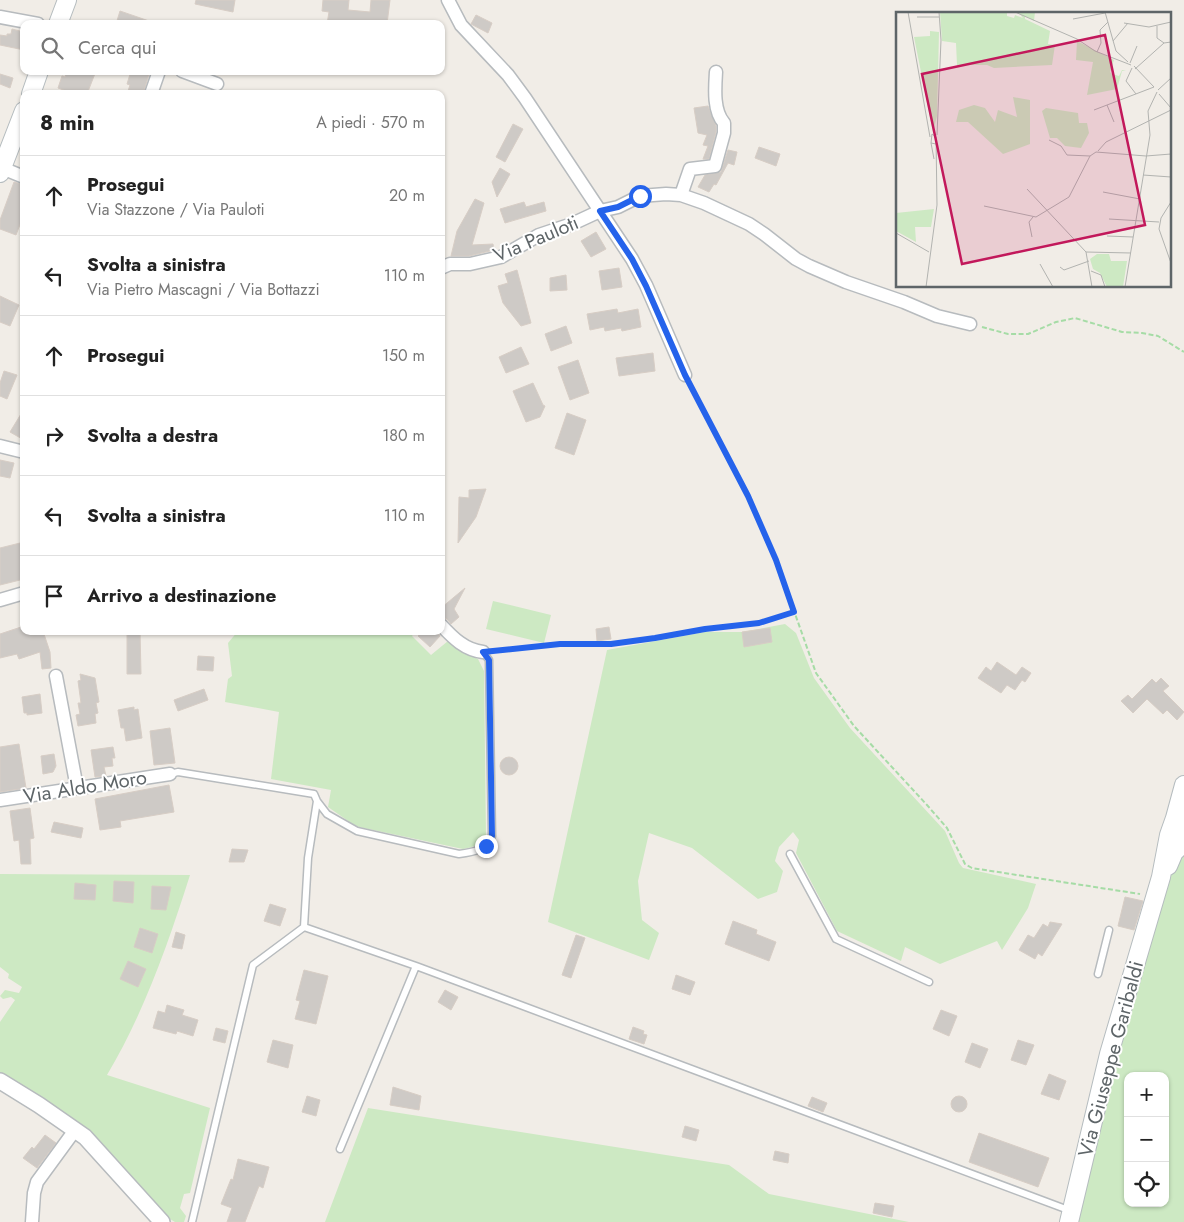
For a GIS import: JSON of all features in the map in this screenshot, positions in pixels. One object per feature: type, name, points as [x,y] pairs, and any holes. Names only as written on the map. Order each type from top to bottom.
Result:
[{"type":"main road","points":[[60,20],[67,0]]},
{"type":"main road","points":[[32,90],[38,75]]},
{"type":"main road","points":[[1,171],[20,122]]},
{"type":"main road","points":[[1155,896],[1169,835],[1184,785]]},
{"type":"main road","points":[[1175,818],[1176,830],[1184,839]]},
{"type":"main road","points":[[1155,896],[1174,852],[1184,843]]},
{"type":"main road","name":"Via Giuseppe Garibaldi","points":[[1070,1217],[1109,1054],[1155,896]]},
{"type":"street","points":[[448,0],[461,25],[508,75],[525,98],[632,259],[685,375]]},
{"type":"street","points":[[0,17],[20,21]]},
{"type":"street","points":[[680,195],[690,169],[715,166],[724,133],[724,123],[720,118],[715,89],[716,72]]},
{"type":"street","points":[[152,90],[158,75]]},
{"type":"street","points":[[193,75],[217,84]]},
{"type":"street","points":[[1,171],[20,176]]},
{"type":"street","name":"Via Pauloti","points":[[445,266],[450,264],[470,264],[501,257],[539,235],[572,224],[600,211],[618,207],[640,196],[680,195],[704,203],[749,224],[796,260],[809,266],[937,316],[970,324]]},
{"type":"street","points":[[0,446],[20,451]]},
{"type":"street","points":[[0,600],[20,594]]},
{"type":"street","points":[[445,628],[465,647],[483,652]]},
{"type":"street","points":[[56,676],[77,788]]},
{"type":"street","name":"Via Aldo Moro","points":[[0,800],[170,774]]},
{"type":"street","points":[[0,1081],[39,1105],[85,1138],[162,1222]]},
{"type":"street","points":[[32,1222],[34,1193],[37,1182],[75,1130]]},
{"type":"lane","points":[[170,774],[178,772],[314,794],[317,801],[328,814],[357,831],[459,854],[476,852],[486,846],[492,836],[489,660],[483,652]]},
{"type":"lane","points":[[192,1222],[253,965],[304,927],[308,858],[317,801]]},
{"type":"lane","points":[[790,854],[836,939],[929,982]]},
{"type":"lane","points":[[304,927],[416,966],[1070,1217]]},
{"type":"lane","points":[[1098,974],[1109,930]]},
{"type":"lane","points":[[340,1149],[416,966]]},
{"type":"path","points":[[970,324],[1008,334],[1028,334],[1056,322],[1075,318],[1122,332],[1158,336],[1184,352]]},
{"type":"path","points":[[685,375],[748,496],[776,560],[816,673],[854,726],[947,828],[965,864],[972,868],[1155,896]]},
{"type":"path","points":[[483,652],[560,644],[611,644],[705,629],[759,623],[794,612]]},
{"type":"green space","points":[[493,601],[551,615],[544,643],[486,629]]},
{"type":"green space","points":[[785,624],[796,633],[814,678],[850,728],[945,831],[963,868],[1036,884],[1028,908],[1002,950],[997,941],[940,964],[905,947],[901,961],[837,931],[796,853],[799,840],[793,832],[779,847],[775,861],[783,871],[777,892],[758,899],[692,848],[649,833],[638,881],[642,920],[659,933],[649,960],[548,922],[607,650],[705,632],[742,632]]},
{"type":"green space","points":[[235,635],[413,635],[431,655],[448,641],[462,652],[478,659],[484,671],[486,836],[484,839],[476,845],[463,849],[359,827],[328,807],[331,790],[271,779],[279,712],[225,702],[228,679],[232,676],[228,643]]},
{"type":"green space","points":[[1184,849],[1184,1222],[1077,1222],[1147,943],[1177,853]]},
{"type":"green space","points":[[0,874],[190,875],[173,927],[144,1003],[107,1075],[210,1108],[190,1193],[184,1194],[180,1208],[186,1216],[184,1222],[175,1222],[165,1216],[47,1103],[0,1073],[0,1022],[15,1000],[11,997],[3,999],[0,996],[5,990],[19,993],[22,987],[8,978],[9,974],[0,967]]},
{"type":"green space","points":[[368,1108],[729,1165],[769,1194],[909,1222],[325,1222]]},
{"type":"building","points":[[196,0],[235,0],[233,12],[195,4]]},
{"type":"building","points":[[323,0],[349,0],[348,10],[370,12],[371,0],[390,0],[388,20],[328,20],[329,12],[322,11]]},
{"type":"building","points":[[120,11],[146,20],[117,20]]},
{"type":"building","points":[[476,15],[492,23],[488,33],[471,24]]},
{"type":"building","points":[[12,29],[20,31],[20,49],[0,45],[0,35],[7,36],[7,34],[11,34]]},
{"type":"building","points":[[0,74],[13,78],[10,88],[0,84]]},
{"type":"building","points":[[66,75],[94,75],[89,90],[64,90],[58,88],[62,76],[65,77]]},
{"type":"building","points":[[130,75],[149,75],[144,90],[128,90],[130,85],[127,84]]},
{"type":"building","points":[[708,106],[716,126],[716,132],[709,159],[703,159],[708,146],[703,145],[707,135],[698,133],[694,108]]},
{"type":"building","points":[[513,124],[523,129],[505,162],[496,157]]},
{"type":"building","points":[[759,147],[780,154],[776,166],[755,158]]},
{"type":"building","points":[[728,150],[737,152],[734,165],[728,163],[716,185],[714,184],[709,192],[698,187],[705,175],[721,172]]},
{"type":"building","points":[[500,168],[510,174],[497,197],[492,182]]},
{"type":"building","points":[[14,182],[20,184],[20,224],[16,235],[0,229],[0,220]]},
{"type":"building","points":[[475,199],[484,203],[472,245],[493,244],[494,250],[469,256],[451,256],[457,231]]},
{"type":"building","points":[[524,202],[526,207],[544,202],[546,211],[505,223],[500,209]]},
{"type":"building","points":[[596,232],[606,249],[591,257],[581,241]]},
{"type":"building","points":[[619,268],[622,287],[602,290],[599,271]]},
{"type":"building","points":[[517,270],[531,323],[521,326],[503,303],[498,286],[508,283],[505,274]]},
{"type":"building","points":[[566,275],[567,290],[550,291],[550,278]]},
{"type":"building","points":[[0,296],[19,305],[10,326],[0,322]]},
{"type":"building","points":[[617,309],[618,313],[638,309],[641,327],[622,331],[621,328],[605,331],[604,327],[590,330],[587,314]]},
{"type":"building","points":[[566,326],[572,343],[551,351],[545,334]]},
{"type":"building","points":[[521,347],[529,364],[506,373],[499,357]]},
{"type":"building","points":[[653,353],[655,371],[619,376],[616,358]]},
{"type":"building","points":[[578,360],[589,393],[570,400],[558,367]]},
{"type":"building","points":[[4,371],[17,375],[7,399],[0,396],[0,383]]},
{"type":"building","points":[[533,383],[545,406],[540,417],[526,422],[513,391]]},
{"type":"building","points":[[567,413],[586,420],[574,455],[555,448]]},
{"type":"building","points":[[20,416],[20,438],[10,432]]},
{"type":"building","points":[[0,460],[14,463],[10,478],[0,476]]},
{"type":"building","points":[[486,489],[476,517],[458,543],[459,497],[469,498],[469,490]]},
{"type":"building","points":[[20,543],[20,580],[0,585],[0,548]]},
{"type":"building","points":[[465,588],[454,609],[459,617],[451,624],[445,618],[445,605]]},
{"type":"building","points":[[20,627],[20,635],[44,635],[50,652],[51,668],[42,669],[40,652],[19,659],[17,654],[0,658],[0,634]]},
{"type":"building","points":[[609,627],[611,639],[597,641],[596,629]]},
{"type":"building","points":[[770,628],[772,642],[744,647],[742,632]]},
{"type":"building","points":[[127,635],[140,635],[141,674],[127,674]]},
{"type":"building","points":[[439,635],[440,636],[430,647],[418,636]]},
{"type":"building","points":[[198,656],[214,657],[213,671],[197,670]]},
{"type":"building","points":[[997,662],[1016,675],[1022,667],[1031,673],[1025,682],[1022,680],[1015,690],[1007,685],[1001,693],[978,678],[986,667],[991,671]]},
{"type":"building","points":[[80,674],[95,678],[99,702],[96,703],[98,713],[95,714],[96,723],[78,726],[76,715],[80,714],[78,703],[81,703],[78,681],[81,680]]},
{"type":"building","points":[[1161,678],[1169,686],[1163,691],[1184,712],[1177,720],[1167,710],[1163,714],[1147,699],[1133,713],[1121,701],[1128,695],[1132,699],[1152,679],[1156,683]]},
{"type":"building","points":[[204,689],[208,700],[178,711],[174,700]]},
{"type":"building","points":[[40,694],[42,713],[27,715],[27,713],[24,713],[22,697]]},
{"type":"building","points":[[134,707],[134,710],[138,709],[142,738],[126,741],[124,728],[121,728],[118,710]]},
{"type":"building","points":[[170,728],[175,763],[154,765],[150,731]]},
{"type":"building","points":[[19,744],[26,788],[0,792],[0,747]]},
{"type":"building","points":[[113,747],[115,758],[112,758],[113,766],[104,767],[106,776],[95,777],[91,750]]},
{"type":"building","points":[[54,754],[56,766],[53,772],[43,774],[41,756]]},
{"type":"building","points":[[509,757],[515,760],[518,766],[515,772],[509,775],[503,772],[500,766],[503,760]]},
{"type":"building","points":[[169,785],[174,812],[120,821],[121,827],[100,830],[95,799]]},
{"type":"building","points":[[30,808],[34,838],[30,839],[31,864],[21,864],[19,840],[14,841],[10,811]]},
{"type":"building","points":[[54,822],[83,828],[81,838],[51,832]]},
{"type":"building","points":[[232,849],[248,850],[244,862],[229,862]]},
{"type":"building","points":[[114,881],[134,882],[133,903],[113,901]]},
{"type":"building","points":[[75,883],[96,885],[95,900],[74,899]]},
{"type":"building","points":[[152,886],[171,887],[166,910],[151,909]]},
{"type":"building","points":[[1125,897],[1143,901],[1134,930],[1118,926]]},
{"type":"building","points":[[270,904],[286,909],[280,926],[264,921]]},
{"type":"building","points":[[733,921],[757,930],[756,934],[776,942],[769,961],[725,944]]},
{"type":"building","points":[[1050,922],[1062,924],[1042,956],[1038,953],[1035,959],[1019,950],[1028,935],[1034,938],[1043,924],[1048,927]]},
{"type":"building","points":[[140,928],[158,934],[152,953],[134,947]]},
{"type":"building","points":[[176,932],[185,935],[182,949],[172,947]]},
{"type":"building","points":[[576,935],[585,938],[571,978],[562,975]]},
{"type":"building","points":[[128,961],[146,969],[138,987],[120,979]]},
{"type":"building","points":[[304,970],[328,976],[316,1024],[295,1019],[300,1001],[296,1000]]},
{"type":"building","points":[[676,975],[695,982],[690,995],[672,989]]},
{"type":"building","points":[[445,990],[458,997],[451,1010],[438,1002]]},
{"type":"building","points":[[167,1005],[184,1010],[182,1015],[198,1020],[193,1036],[177,1031],[176,1034],[153,1028],[158,1011],[165,1013]]},
{"type":"building","points":[[941,1010],[957,1016],[949,1036],[933,1029]]},
{"type":"building","points":[[633,1027],[644,1031],[643,1034],[647,1035],[644,1044],[629,1039]]},
{"type":"building","points":[[216,1028],[228,1031],[225,1043],[213,1040]]},
{"type":"building","points":[[273,1040],[293,1045],[288,1068],[267,1062]]},
{"type":"building","points":[[1018,1040],[1034,1045],[1026,1065],[1011,1060]]},
{"type":"building","points":[[972,1043],[988,1049],[980,1068],[965,1062]]},
{"type":"building","points":[[1049,1074],[1066,1081],[1059,1100],[1041,1094]]},
{"type":"building","points":[[393,1087],[421,1096],[419,1110],[390,1105]]},
{"type":"building","points":[[307,1096],[320,1100],[316,1116],[302,1112]]},
{"type":"building","points":[[959,1096],[967,1104],[959,1112],[951,1104]]},
{"type":"building","points":[[812,1097],[827,1103],[823,1112],[808,1106]]},
{"type":"building","points":[[685,1126],[699,1130],[696,1141],[682,1137]]},
{"type":"building","points":[[979,1133],[1049,1158],[1038,1187],[969,1162]]},
{"type":"building","points":[[45,1135],[56,1143],[37,1168],[23,1158],[32,1147],[34,1149]]},
{"type":"building","points":[[775,1151],[789,1154],[788,1163],[773,1160]]},
{"type":"building","points":[[238,1159],[269,1167],[263,1188],[259,1186],[245,1222],[227,1222],[232,1208],[221,1204],[231,1179],[233,1180]]},
{"type":"building","points":[[875,1203],[894,1206],[892,1217],[873,1213]]},
{"type":"route","points":[[486,846],[492,836],[489,660],[483,652],[560,644],[611,644],[705,629],[759,623],[794,612],[776,560],[748,496],[685,375],[646,286],[632,259],[600,211],[618,207],[640,196]]}]
